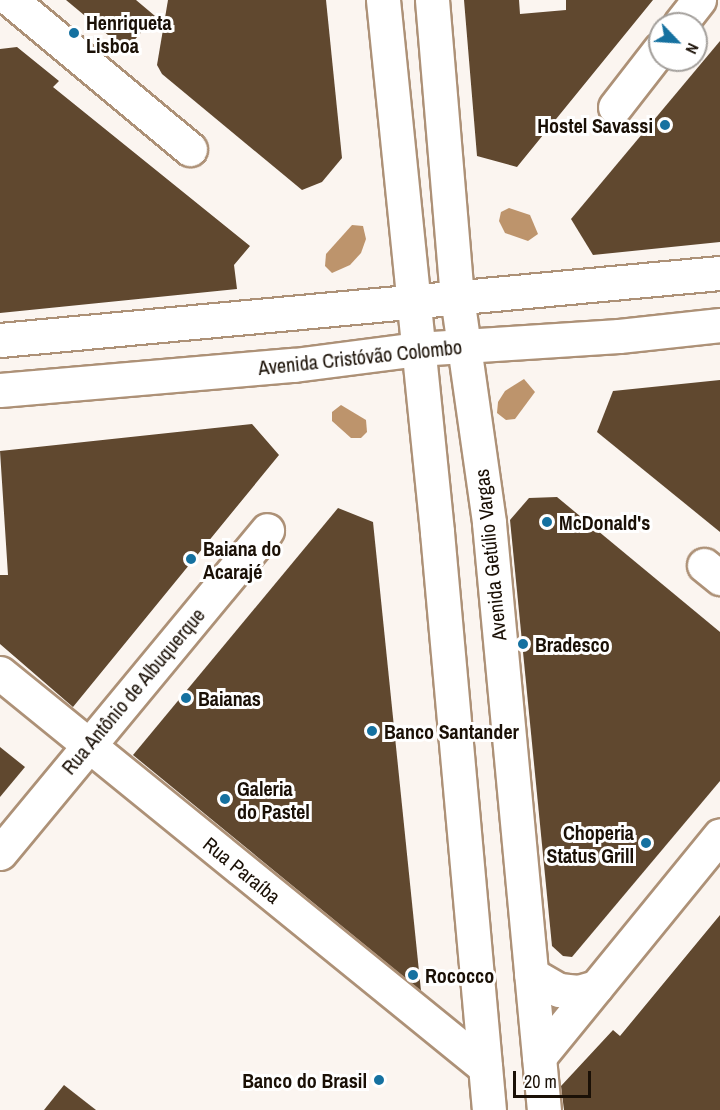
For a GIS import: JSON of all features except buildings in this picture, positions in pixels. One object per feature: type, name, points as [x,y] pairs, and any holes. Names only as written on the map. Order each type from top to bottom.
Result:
[{"type":"main road","points":[[11,0],[190,149]]},
{"type":"main road","points":[[383,0],[489,1110]]},
{"type":"main road","name":"Avenida Getúlio Vargas","points":[[432,0],[463,347],[489,523],[544,1110]]},
{"type":"main road","points":[[690,12],[699,0]]},
{"type":"main road","points":[[615,107],[648,64]]},
{"type":"main road","points":[[0,340],[720,273]]},
{"type":"main road","name":"Avenida Cristóvão Colombo","points":[[0,390],[294,365],[417,348],[463,347],[720,325]]},
{"type":"main road","name":"Rua Antônio de Albuquerque","points":[[0,853],[87,744],[267,530]]},
{"type":"main road","name":"Rua Paraíba","points":[[0,673],[485,1067]]},
{"type":"main road","points":[[539,1057],[720,835]]},
{"type":"main road","points":[[531,974],[559,990],[578,993],[596,987]]},
{"type":"shaded area","points":[[509,208],[530,215],[538,234],[528,241],[505,233],[499,221],[501,212]]},
{"type":"shaded area","points":[[352,225],[363,226],[366,239],[361,253],[350,265],[332,273],[325,266],[326,254]]},
{"type":"shaded area","points":[[524,379],[535,392],[515,419],[506,420],[497,413],[498,402],[505,391]]},
{"type":"shaded area","points":[[341,405],[366,420],[367,432],[361,438],[351,438],[332,421],[332,412]]},
{"type":"place","name":"Henriqueta Lisboa","points":[[74,33]]},
{"type":"place","name":"Hostel Savassi","points":[[665,125]]},
{"type":"place","name":"McDonald's","points":[[547,522]]},
{"type":"place","name":"Baiana do Acarajé","points":[[191,559]]},
{"type":"place","name":"Bradesco","points":[[523,644]]},
{"type":"place","name":"Baianas","points":[[186,698]]},
{"type":"place","name":"Banco Santander","points":[[372,731]]},
{"type":"place","name":"Galeria do Pastel","points":[[225,799]]},
{"type":"place","name":"Choperia Status Grill","points":[[646,843]]},
{"type":"place","name":"Rococco","points":[[413,975]]},
{"type":"place","name":"Banco do Brasil","points":[[379,1080]]}]
